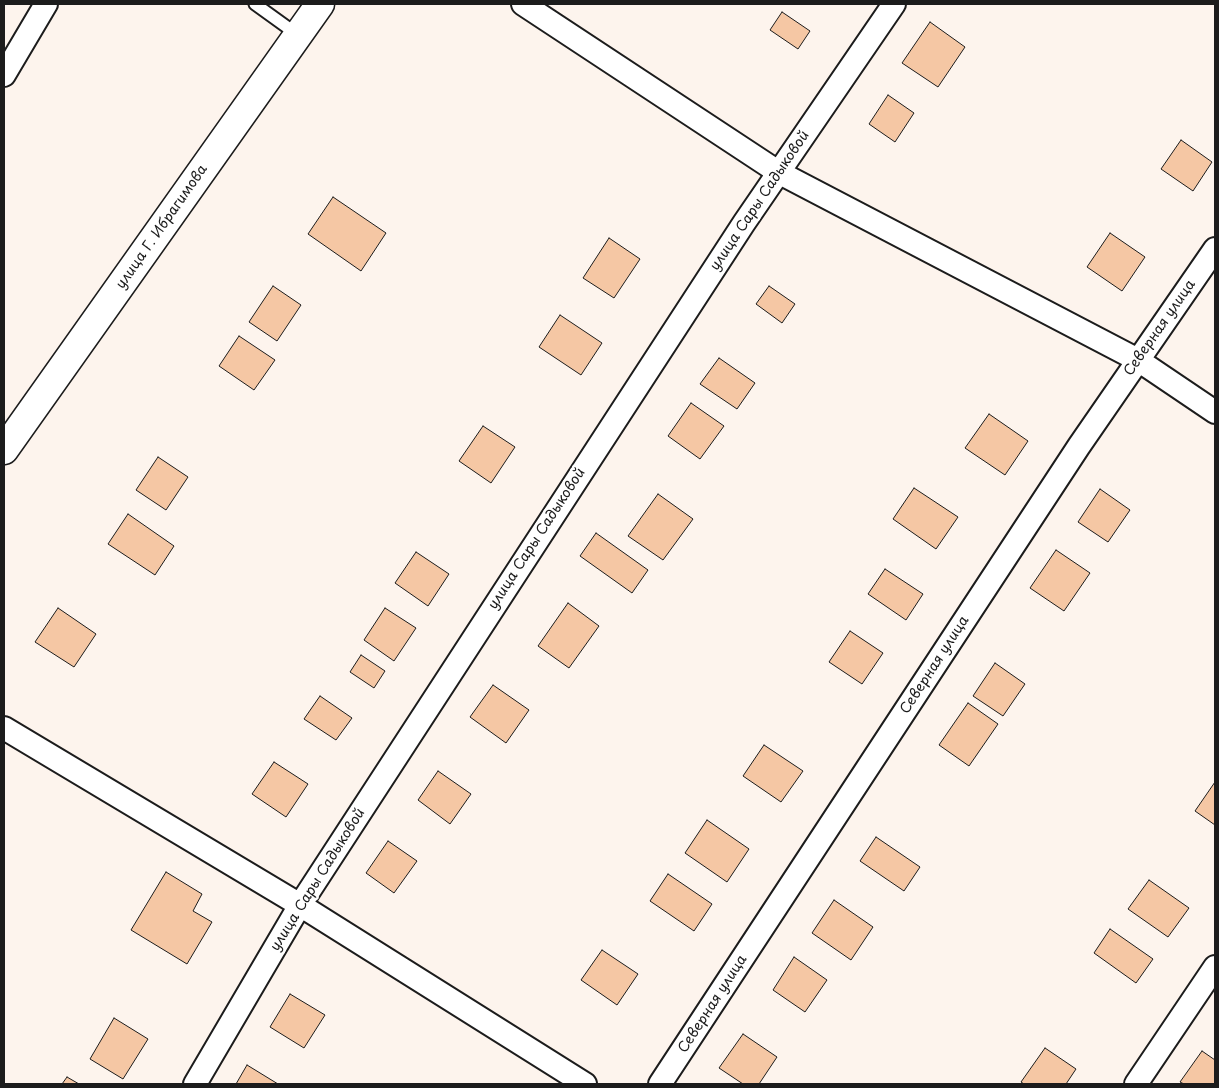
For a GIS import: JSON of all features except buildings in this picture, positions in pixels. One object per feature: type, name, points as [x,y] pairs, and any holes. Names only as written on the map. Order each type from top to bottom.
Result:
[{"type":"street","points":[[4,75],[46,4]]},
{"type":"street","name":"улица Г. Ибрагимова","points":[[4,450],[320,4]]},
{"type":"street","points":[[523,4],[778,172],[1138,360],[1215,412]]},
{"type":"street","name":"улица Сары Садыковой","points":[[195,1084],[300,905],[733,239],[894,4]]},
{"type":"street","name":"Северная улица","points":[[660,1084],[1079,446],[1215,249]]},
{"type":"street","points":[[4,728],[300,905],[585,1084]]},
{"type":"street","points":[[1136,1084],[1215,967]]},
{"type":"lane","points":[[255,4],[298,35]]}]
